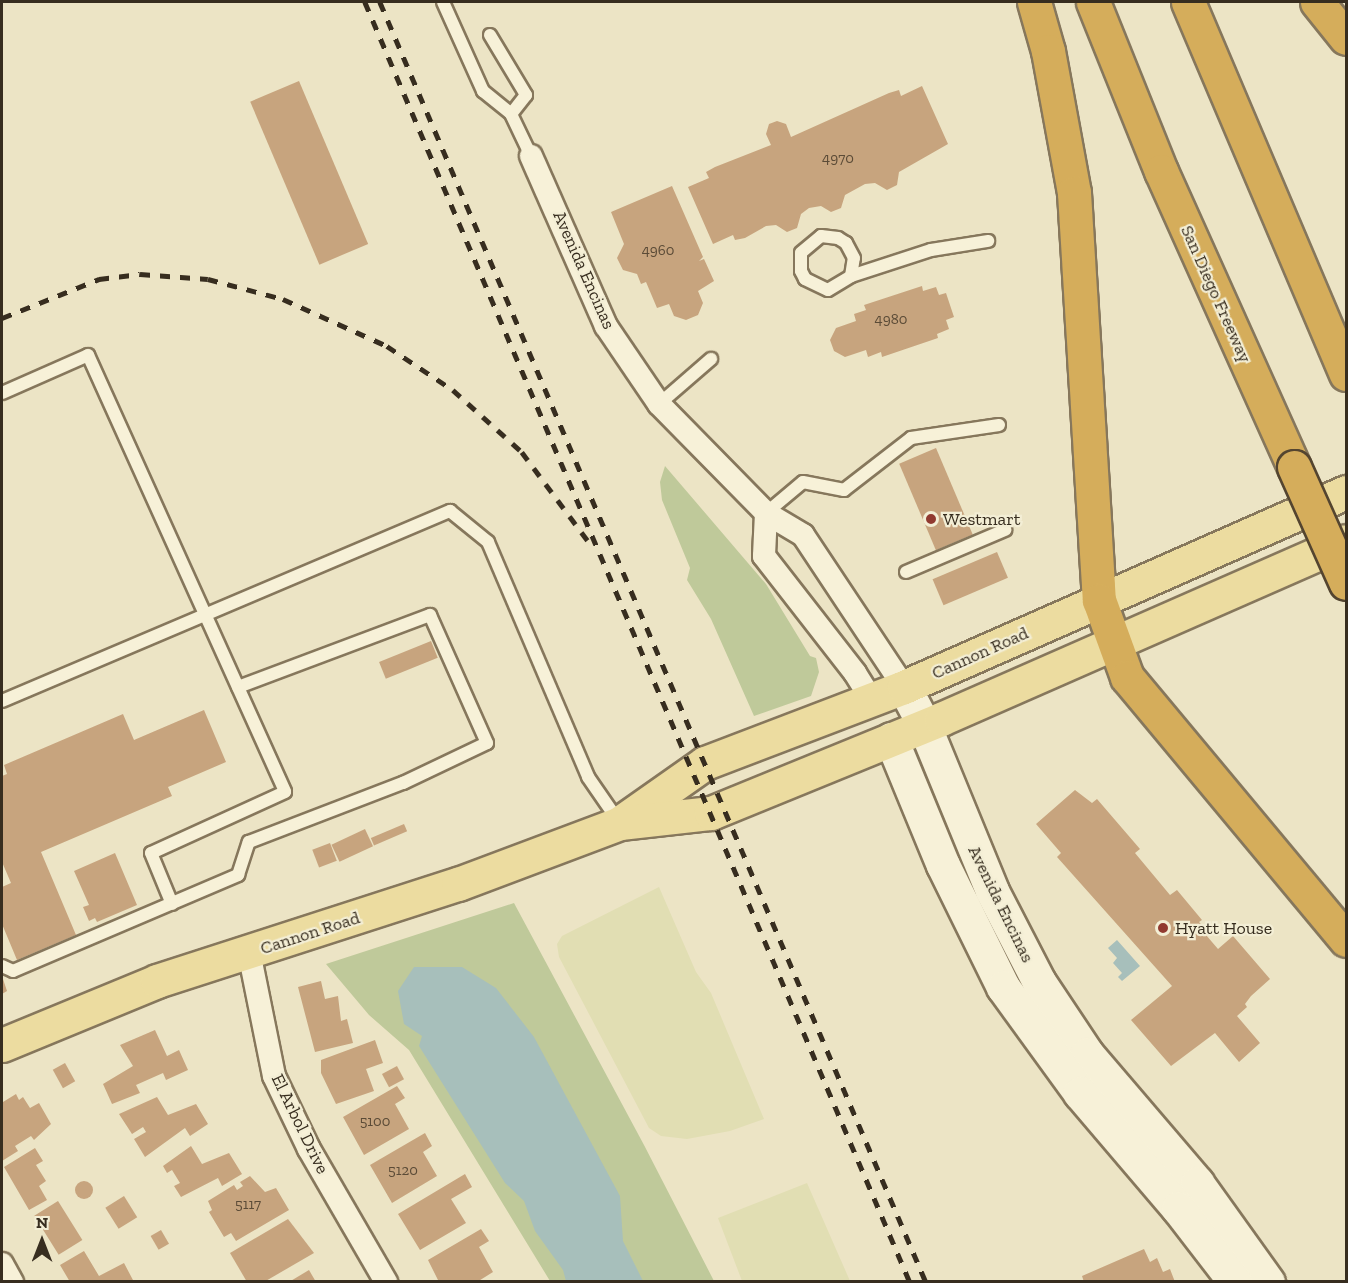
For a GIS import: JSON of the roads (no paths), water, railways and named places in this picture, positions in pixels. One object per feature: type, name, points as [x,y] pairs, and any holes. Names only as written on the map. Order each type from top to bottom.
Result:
[{"type":"highway","points":[[1034,2],[1048,51],[1074,194],[1099,600],[1127,677],[1347,940]]},
{"type":"highway","name":"San Diego Freeway","points":[[1093,2],[1161,171],[1347,583]]},
{"type":"highway","points":[[1188,2],[1347,374]]},
{"type":"highway","points":[[1317,2],[1347,38]]},
{"type":"main road","name":"Cannon Road","points":[[620,823],[693,768],[904,687],[1347,492]]},
{"type":"main road","name":"Cannon Road","points":[[2,1045],[157,981],[458,884],[620,823],[711,813],[924,725],[1347,541]]},
{"type":"street","name":"Avenida Encinas","points":[[531,156],[606,326],[660,404],[766,513],[803,535],[904,687],[924,725],[992,891],[1040,982],[1087,1054],[1188,1195],[1235,1281]]},
{"type":"street","points":[[766,513],[764,556],[855,673],[871,699]]},
{"type":"street","name":"Avenida Encinas","points":[[891,739],[942,865],[1003,987],[1080,1093],[1188,1195],[1268,1281]]},
{"type":"street","name":"El Arbol Drive","points":[[249,952],[274,1076],[309,1149],[386,1281]]},
{"type":"street","points":[[2,1264],[12,1281]]},
{"type":"lane","points":[[443,2],[483,91],[511,114],[531,156]]},
{"type":"lane","points":[[490,35],[526,95],[511,114]]},
{"type":"lane","points":[[851,276],[854,258],[846,243],[838,238],[821,236],[801,253],[801,270],[819,289],[837,288],[851,276],[931,250],[988,241]]},
{"type":"lane","points":[[2,393],[88,355],[285,792],[151,853],[172,904]]},
{"type":"lane","points":[[660,404],[711,359]]},
{"type":"lane","points":[[766,513],[803,482],[844,490],[911,438],[999,425]]},
{"type":"lane","points":[[2,701],[450,511],[488,542],[588,777],[620,823]]},
{"type":"lane","points":[[906,572],[1005,530]]},
{"type":"lane","points":[[2,966],[13,971],[238,875],[249,842],[403,783],[487,743],[430,615],[238,687]]},
{"type":"water","points":[[1117,940],[1140,966],[1122,981],[1118,977],[1122,973],[1113,963],[1117,958],[1108,948]]},
{"type":"water","points":[[414,967],[462,967],[496,988],[534,1037],[620,1196],[623,1241],[643,1281],[566,1281],[563,1270],[535,1231],[524,1201],[505,1183],[419,1046],[422,1036],[404,1024],[398,991]]},
{"type":"railway","points":[[365,2],[910,1282]]},
{"type":"railway","points":[[380,2],[926,1282]]},
{"type":"railway","points":[[2,318],[99,279],[140,274],[208,279],[283,299],[387,346],[453,390],[522,452],[588,541]]},
{"type":"place","name":"Westmart","points":[[931,519]]},
{"type":"place","name":"Hyatt House","points":[[1163,928]]}]
